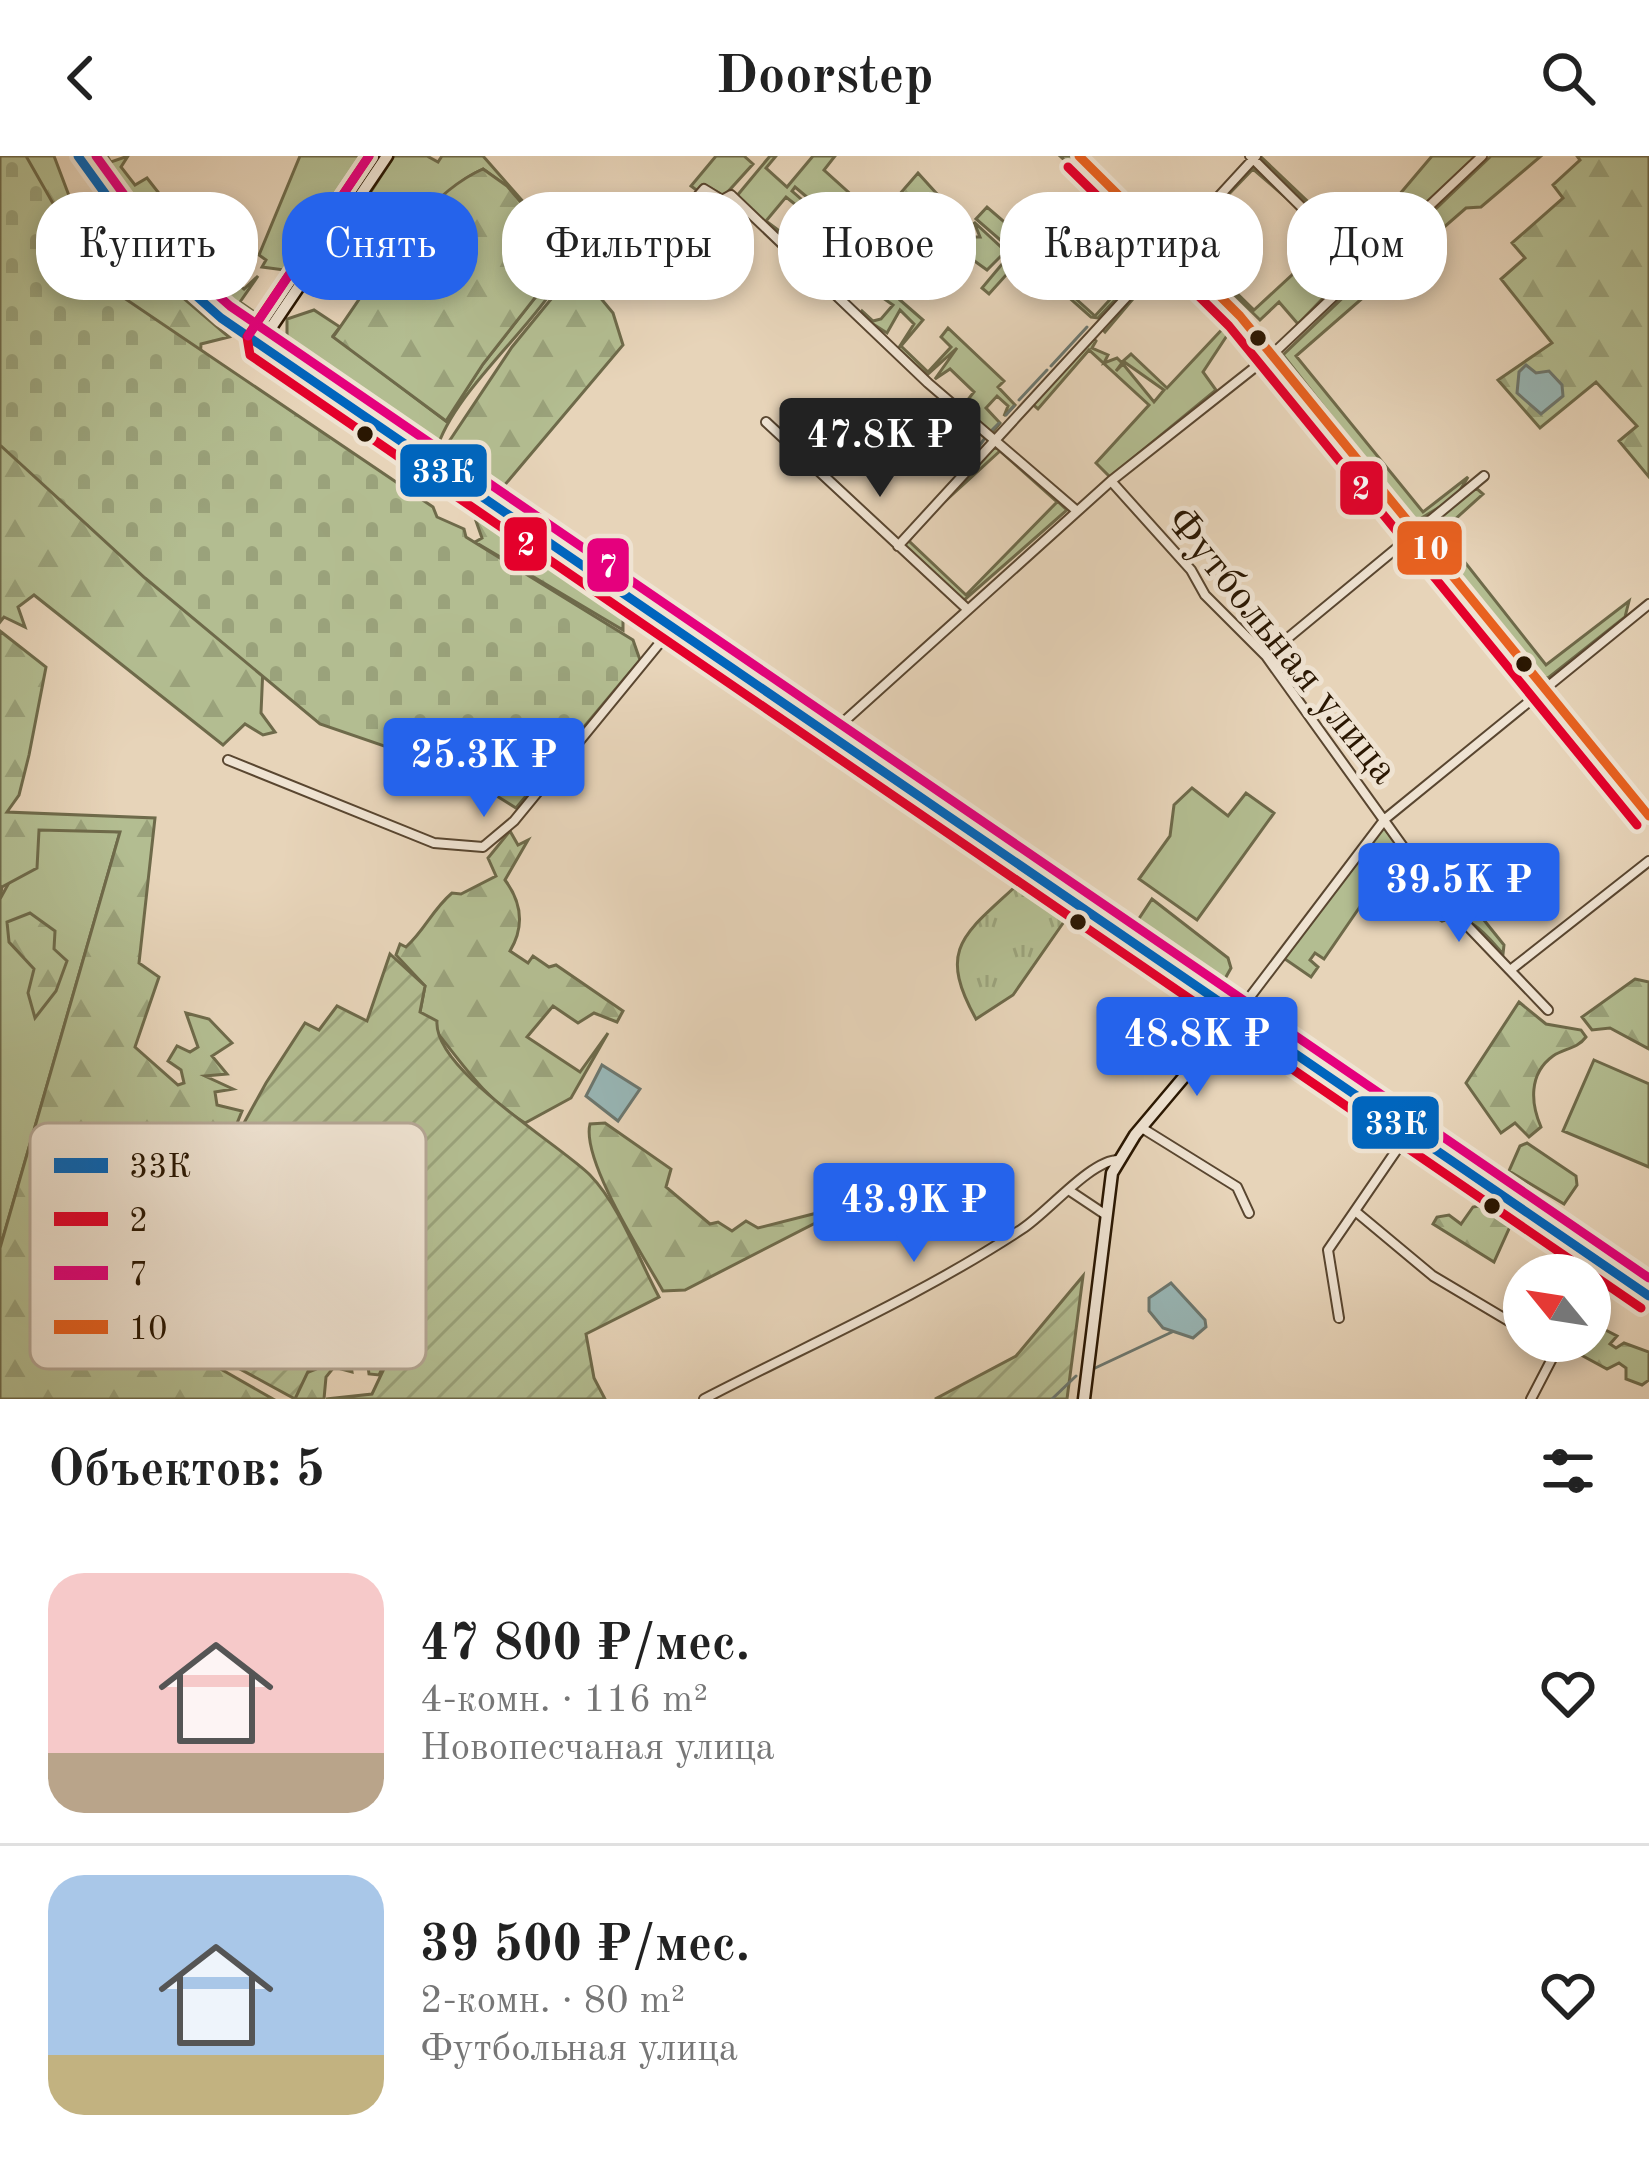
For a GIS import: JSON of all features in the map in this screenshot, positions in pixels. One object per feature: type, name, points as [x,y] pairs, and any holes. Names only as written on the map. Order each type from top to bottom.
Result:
[{"type":"street","points":[[78,156],[148,254],[260,344],[1649,1296]]},
{"type":"street","points":[[260,344],[387,156]]},
{"type":"street","points":[[1079,156],[1117,192]]},
{"type":"street","points":[[1444,192],[1482,156]]},
{"type":"street","points":[[1221,192],[1253,157],[1288,192]]},
{"type":"street","points":[[754,216],[1077,511]]},
{"type":"street","points":[[898,546],[1122,300]]},
{"type":"street","points":[[1225,300],[1649,816]]},
{"type":"street","points":[[828,736],[1077,511],[1270,356],[1331,300]]},
{"type":"street","points":[[766,422],[966,608]]},
{"type":"street","points":[[1267,656],[1484,476]]},
{"type":"street","name":"Футбольная улица","points":[[1111,482],[1191,570],[1204,595],[1267,656],[1437,894],[1513,968],[1547,1010]]},
{"type":"street","points":[[1084,1399],[1103,1213],[1118,1160],[1238,1014],[1385,819],[1649,604]]},
{"type":"street","points":[[228,760],[444,847],[483,847],[514,821],[671,628]]},
{"type":"street","points":[[1513,968],[1649,861]]},
{"type":"street","points":[[1142,1128],[1237,1187],[1249,1214]]},
{"type":"street","points":[[1340,1318],[1328,1250],[1408,1132]]},
{"type":"street","points":[[704,1399],[986,1253],[1070,1192],[1100,1164],[1118,1160]]},
{"type":"street","points":[[1070,1192],[1103,1213]]},
{"type":"street","points":[[1355,1211],[1433,1276],[1503,1318]]},
{"type":"street","points":[[1531,1399],[1551,1362]]},
{"type":"green space","points":[[0,156],[54,156],[68,192],[36,192],[36,300],[186,300],[229,337],[201,344],[200,362],[264,644],[261,713],[275,732],[263,735],[245,724],[223,745],[34,595],[18,607],[25,627],[4,617],[0,622]]},
{"type":"green space","points":[[0,156],[26,156],[46,192],[36,192],[36,300],[127,300],[433,507],[437,517],[464,529],[466,537],[633,640],[640,660],[516,808],[457,771],[320,724],[145,578],[0,445]]},
{"type":"green space","points":[[90,156],[107,156],[111,162],[128,156],[121,167],[135,185],[147,178],[158,192],[114,192]]},
{"type":"green space","points":[[300,156],[379,156],[354,192],[285,192]]},
{"type":"green space","points":[[394,156],[427,156],[438,162],[442,156],[483,156],[515,192],[483,169],[448,192],[371,192]]},
{"type":"green space","points":[[716,156],[744,156],[753,164],[728,192],[705,185],[699,192],[691,186]]},
{"type":"green space","points":[[770,156],[776,156],[766,168],[787,187],[813,156],[835,156],[824,170],[848,192],[801,192],[795,187],[793,192],[778,192],[778,207],[766,221],[778,230],[778,237],[754,214],[754,192],[740,192]]},
{"type":"green space","points":[[1060,156],[1073,156],[1109,192],[1099,192]]},
{"type":"green space","points":[[1432,156],[1476,156],[1438,192],[1401,192]]},
{"type":"green space","points":[[1491,156],[1541,156],[1481,207],[1466,208],[1447,225],[1447,198]]},
{"type":"green space","points":[[1577,156],[1649,156],[1649,477],[1619,441],[1637,426],[1596,382],[1540,428],[1498,380],[1552,343],[1501,279],[1525,258],[1512,243],[1563,198],[1553,185],[1580,160]]},
{"type":"green space","points":[[1255,164],[1287,199],[1253,169],[1228,192]]},
{"type":"green space","points":[[483,169],[512,192],[502,192],[502,300],[533,300],[446,421],[333,337],[358,300],[478,300],[478,192],[447,192]]},
{"type":"green space","points":[[918,173],[935,192],[901,192]]},
{"type":"green space","points":[[282,199],[282,270],[262,267],[266,260],[259,255]]},
{"type":"green space","points":[[987,207],[1000,218],[1000,240],[976,219]]},
{"type":"green space","points":[[976,224],[1000,246],[1000,257],[987,270],[976,262],[976,237],[980,237]]},
{"type":"green space","points":[[1000,267],[1000,282],[989,294],[982,288]]},
{"type":"green space","points":[[1287,280],[1287,300],[1321,300],[1298,324],[1279,302],[1260,320],[1240,300],[1254,310]]},
{"type":"green space","points":[[270,294],[277,299],[262,320],[242,319],[210,300],[241,300],[256,313]]},
{"type":"green space","points":[[533,300],[546,300],[463,400],[436,451],[301,358],[287,340],[287,319],[314,310],[340,327],[333,336],[446,421]]},
{"type":"green space","points":[[550,300],[602,300],[613,313],[623,345],[503,487],[444,449],[512,347]]},
{"type":"green space","points":[[886,300],[900,300],[923,320],[901,346],[928,372],[951,347],[941,337],[948,328],[1004,381],[998,387],[1015,405],[1004,416],[1008,406],[997,396],[986,408],[1000,423],[992,433],[962,407],[974,392],[950,369],[935,379],[957,348],[927,375],[898,349],[914,324],[900,310],[887,333],[859,315],[862,311],[873,321],[881,319],[893,305]]},
{"type":"green space","points":[[1072,300],[1077,300],[1095,316],[1115,300],[1098,318],[1091,317]]},
{"type":"green space","points":[[1124,300],[1132,300],[1105,332],[1099,326]]},
{"type":"green space","points":[[1205,300],[1215,300],[1232,318],[1230,331],[1203,372],[1216,390],[1110,477],[1096,463],[1149,405],[1089,350],[1038,409],[1030,402],[1090,335],[1096,341],[1092,348],[1108,355],[1104,363],[1117,358],[1122,363],[1116,371],[1123,364],[1154,402],[1164,390],[1123,361],[1131,354],[1167,388],[1228,323]]},
{"type":"green space","points":[[1340,300],[1360,300],[1296,356],[1423,512],[1468,477],[1456,497],[1415,522],[1283,355]]},
{"type":"green space","points":[[993,448],[1001,449],[1067,510],[962,602],[903,545],[930,513],[909,541],[966,595],[1057,502],[1000,451],[941,505]]},
{"type":"green space","points":[[1476,488],[1483,494],[1441,532],[1546,665],[1629,601],[1625,617],[1548,678],[1541,677],[1427,537],[1427,527]]},
{"type":"green space","points":[[482,520],[612,605],[623,616],[623,630],[475,542],[482,538],[476,521]]},
{"type":"green space","points":[[0,631],[46,667],[19,795],[7,812],[155,818],[139,963],[159,977],[135,1047],[178,1085],[184,1083],[181,1070],[168,1061],[177,1046],[190,1052],[198,1047],[186,1013],[209,1019],[232,1043],[212,1056],[227,1074],[205,1076],[233,1089],[215,1092],[217,1105],[242,1111],[237,1123],[36,1123],[120,832],[39,830],[37,868],[2,887],[0,899]]},
{"type":"green space","points":[[1192,788],[1228,816],[1246,793],[1274,813],[1197,920],[1139,879],[1170,836],[1174,805]]},
{"type":"green space","points":[[1383,826],[1403,852],[1393,873],[1406,883],[1410,897],[1398,915],[1368,895],[1324,959],[1315,953],[1310,960],[1318,967],[1311,977],[1282,957]]},
{"type":"green space","points":[[64,827],[120,832],[36,1123],[30,1123],[30,1144],[0,1248],[0,899],[38,830]]},
{"type":"green space","points":[[510,831],[518,845],[528,840],[505,880],[520,915],[510,951],[528,963],[533,956],[549,967],[556,965],[623,1011],[617,1022],[594,1013],[578,1023],[553,1006],[527,1037],[580,1072],[608,1033],[571,1098],[525,1123],[481,1086],[420,1012],[425,986],[396,955],[400,944],[406,947],[452,893],[461,894],[496,876],[488,858]]},
{"type":"green space","points":[[1412,846],[1459,889],[1504,945],[1503,954],[1469,922],[1442,921],[1414,904],[1402,860]]},
{"type":"green space","points":[[1019,883],[1068,916],[1013,995],[976,1019],[958,975],[962,943]]},
{"type":"green space","points":[[1152,899],[1228,958],[1231,968],[1222,984],[1134,926]]},
{"type":"green space","points":[[30,913],[55,931],[54,949],[67,961],[56,991],[35,1018],[28,993],[34,969],[9,942],[7,922]]},
{"type":"green space","points":[[390,954],[425,986],[420,1012],[437,1021],[441,1040],[455,1061],[500,1105],[590,1175],[620,1217],[659,1297],[586,1334],[594,1378],[605,1399],[326,1399],[372,1394],[384,1369],[426,1369],[426,1123],[244,1123],[305,1023],[319,1030],[337,1006],[367,1021]]},
{"type":"green space","points":[[1635,979],[1649,982],[1649,1049],[1610,1028],[1592,1030],[1582,1017]]},
{"type":"green space","points":[[1519,1002],[1546,1024],[1581,1030],[1586,1037],[1553,1056],[1539,1071],[1534,1099],[1541,1127],[1529,1137],[1515,1123],[1501,1133],[1466,1083]]},
{"type":"green space","points":[[1594,1060],[1649,1084],[1649,1167],[1563,1131]]},
{"type":"green space","points":[[605,1123],[671,1169],[666,1187],[710,1224],[718,1222],[732,1231],[746,1221],[758,1228],[817,1213],[823,1219],[685,1290],[663,1291],[595,1161],[590,1124]]},
{"type":"green space","points":[[1527,1143],[1576,1176],[1577,1185],[1564,1204],[1509,1171],[1520,1146]]},
{"type":"green space","points":[[30,1144],[30,1369],[221,1369],[273,1399],[0,1399],[0,1248]]},
{"type":"green space","points":[[1484,1205],[1512,1222],[1494,1262],[1433,1224],[1437,1217],[1449,1215],[1461,1224],[1473,1207]]},
{"type":"green space","points":[[1083,1276],[1067,1399],[935,1399],[1016,1356]]},
{"type":"green space","points":[[1624,1343],[1649,1352],[1649,1380],[1642,1385],[1626,1379],[1626,1368],[1619,1363],[1607,1369],[1594,1362],[1611,1362],[1611,1345],[1616,1348]]},
{"type":"green space","points":[[240,1369],[309,1369],[295,1399]]},
{"type":"green space","points":[[316,1369],[332,1369],[326,1377],[324,1399],[295,1399],[291,1379]]},
{"type":"water","points":[[1526,365],[1536,373],[1549,371],[1562,385],[1563,396],[1541,414],[1517,393],[1519,372]]},
{"type":"water","points":[[602,1065],[640,1089],[618,1121],[586,1096]]},
{"type":"water","points":[[1171,1283],[1205,1320],[1206,1327],[1193,1338],[1163,1328],[1149,1311],[1149,1298]]},
{"type":"waterway","points":[[1051,366],[1087,327]]},
{"type":"waterway","points":[[1019,400],[1047,370]]},
{"type":"waterway","points":[[1006,415],[1014,406]]},
{"type":"waterway","points":[[991,431],[999,423]]},
{"type":"waterway","points":[[974,453],[985,438]]},
{"type":"waterway","points":[[1093,1369],[1172,1332]]},
{"type":"waterway","points":[[1052,1399],[1076,1376]]},
{"type":"transit line","name":"33К","points":[[78,156],[148,253],[221,318],[1649,1296]]},
{"type":"transit line","name":"7","points":[[96,156],[159,243],[230,306],[1649,1278]]},
{"type":"transit line","name":"2","points":[[369,156],[247,337],[250,355],[1641,1308]]},
{"type":"transit line","name":"7","points":[[248,336],[369,156]]},
{"type":"transit line","name":"10","points":[[1079,156],[1240,316],[1649,816]]},
{"type":"transit line","name":"2","points":[[1068,167],[1229,326],[1637,825]]}]
